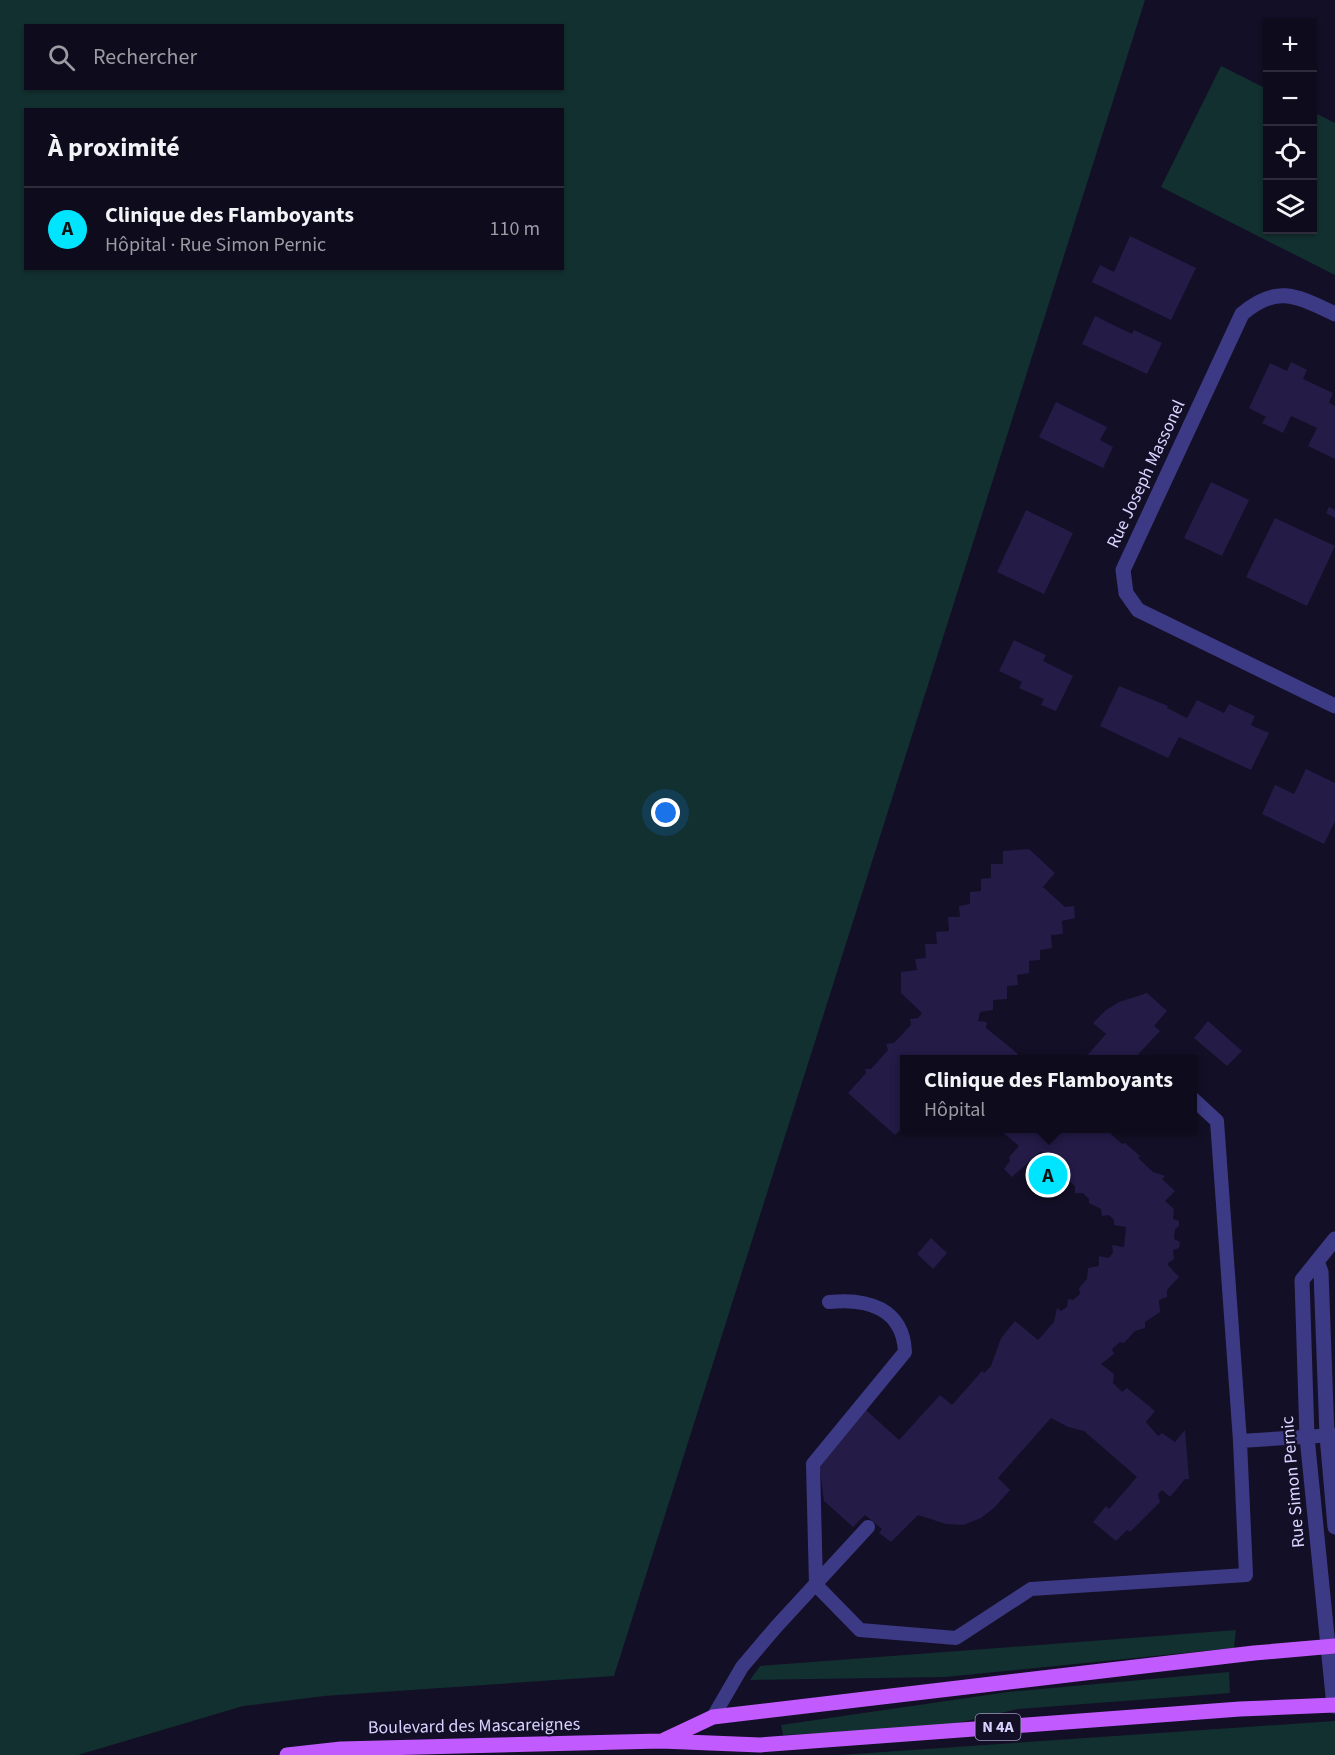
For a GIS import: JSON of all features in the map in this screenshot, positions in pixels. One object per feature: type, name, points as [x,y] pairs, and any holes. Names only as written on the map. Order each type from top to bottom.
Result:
[{"type":"main road","name":"N 4A","points":[[662,1741],[713,1717],[1254,1653],[1331,1646]]},
{"type":"main road","name":"N 4A","points":[[662,1741],[760,1745],[1240,1709],[1335,1706]]},
{"type":"main road","name":"Boulevard des Mascareignes","points":[[287,1755],[340,1749],[662,1741]]},
{"type":"street","name":"Rue Joseph Massonel","points":[[1335,314],[1301,297],[1283,294],[1259,299],[1242,314],[1123,570],[1126,593],[1138,610],[1335,706]]},
{"type":"street","name":"Rue Simon Pernic","points":[[1335,1239],[1302,1280],[1307,1437],[1331,1646],[1335,1706]]},
{"type":"street","name":"Rue Simon Pernic","points":[[1317,1261],[1321,1272],[1335,1527]]},
{"type":"lane","points":[[829,1302],[854,1299],[887,1312],[904,1336],[905,1352],[813,1464],[816,1585],[860,1630],[956,1638],[1031,1589],[1246,1575],[1240,1441],[1217,1122],[1197,1103]]},
{"type":"lane","points":[[1240,1441],[1331,1436]]},
{"type":"lane","points":[[713,1717],[742,1667],[868,1527]]},
{"type":"green space","points":[[0,0],[1145,0],[614,1676],[324,1696],[243,1706],[78,1755],[0,1755]]},
{"type":"green space","points":[[1221,66],[1263,87],[1263,234],[1317,234],[1317,114],[1335,123],[1335,275],[1161,187]]},
{"type":"green space","points":[[1236,1630],[1234,1648],[945,1677],[750,1680],[760,1666]]},
{"type":"green space","points":[[1229,1672],[1230,1693],[1018,1709],[945,1726],[783,1735],[781,1725],[1008,1692]]},
{"type":"green space","points":[[1335,1721],[1335,1755],[839,1755]]},
{"type":"building","points":[[1130,236],[1196,268],[1171,320],[1092,282],[1100,265],[1114,272]]},
{"type":"building","points":[[1095,316],[1132,334],[1134,330],[1162,343],[1147,374],[1082,344]]},
{"type":"building","points":[[1291,362],[1307,370],[1303,379],[1333,393],[1329,403],[1335,406],[1335,459],[1308,446],[1317,428],[1291,416],[1283,433],[1262,423],[1266,417],[1249,408],[1270,363],[1287,371]]},
{"type":"building","points":[[1056,402],[1107,427],[1100,440],[1113,447],[1103,468],[1039,437]]},
{"type":"building","points":[[1211,482],[1249,500],[1222,556],[1184,538]]},
{"type":"building","points":[[1329,507],[1335,510],[1335,518],[1326,513]]},
{"type":"building","points":[[1026,510],[1073,533],[1044,594],[997,572]]},
{"type":"building","points":[[1275,518],[1335,546],[1307,606],[1246,577]]},
{"type":"building","points":[[1014,640],[1046,655],[1043,661],[1073,676],[1056,711],[1041,705],[1044,699],[1019,688],[1022,682],[999,671]]},
{"type":"building","points":[[1119,686],[1168,706],[1167,708],[1187,718],[1197,700],[1224,713],[1229,704],[1255,716],[1251,725],[1269,733],[1251,770],[1179,737],[1168,758],[1100,726]]},
{"type":"building","points":[[1306,769],[1335,783],[1335,821],[1324,844],[1262,814],[1275,785],[1294,794]]},
{"type":"building","points":[[1029,849],[1055,873],[1043,887],[1065,907],[1074,906],[1075,918],[1062,921],[1063,934],[1051,935],[1052,948],[1040,950],[1040,960],[1029,961],[1029,973],[1017,975],[1018,985],[1007,986],[1007,999],[993,1000],[993,1010],[980,1012],[978,1021],[987,1022],[986,1028],[1018,1055],[900,1055],[900,1130],[895,1135],[848,1093],[866,1073],[865,1069],[871,1069],[888,1050],[886,1044],[894,1043],[911,1025],[910,1019],[918,1018],[922,1013],[901,993],[901,972],[917,970],[915,959],[926,958],[925,944],[937,944],[936,932],[949,931],[948,917],[960,917],[959,906],[970,904],[970,892],[981,891],[981,879],[991,878],[991,864],[1003,864],[1003,851]]},
{"type":"building","points":[[1147,993],[1167,1011],[1154,1026],[1160,1031],[1138,1055],[1087,1055],[1106,1034],[1093,1023],[1106,1010],[1119,1002]]},
{"type":"building","points":[[1208,1021],[1242,1051],[1227,1066],[1194,1038]]},
{"type":"building","points":[[1003,1133],[1112,1133],[1122,1144],[1125,1143],[1140,1156],[1138,1158],[1153,1172],[1165,1176],[1162,1179],[1175,1191],[1165,1201],[1174,1209],[1173,1219],[1179,1221],[1174,1239],[1180,1242],[1179,1248],[1173,1250],[1174,1259],[1167,1264],[1179,1277],[1167,1290],[1167,1297],[1159,1300],[1160,1312],[1145,1322],[1145,1328],[1135,1331],[1124,1343],[1120,1342],[1112,1349],[1114,1354],[1101,1364],[1114,1374],[1113,1383],[1122,1392],[1127,1388],[1155,1411],[1146,1422],[1158,1436],[1162,1433],[1175,1442],[1185,1430],[1189,1479],[1185,1479],[1170,1497],[1162,1490],[1158,1494],[1160,1502],[1130,1532],[1127,1530],[1116,1541],[1093,1522],[1106,1506],[1109,1509],[1137,1477],[1084,1431],[1068,1427],[1051,1418],[998,1478],[1010,1490],[994,1508],[981,1518],[963,1525],[946,1524],[918,1515],[891,1542],[879,1533],[882,1529],[865,1515],[853,1527],[824,1501],[819,1463],[866,1410],[899,1440],[940,1395],[952,1405],[982,1371],[984,1373],[991,1366],[1001,1338],[1015,1321],[1038,1340],[1054,1322],[1057,1308],[1061,1311],[1067,1307],[1068,1299],[1073,1300],[1080,1294],[1079,1288],[1087,1279],[1088,1268],[1099,1266],[1099,1256],[1109,1258],[1113,1252],[1112,1245],[1124,1247],[1126,1227],[1114,1225],[1114,1220],[1109,1215],[1102,1216],[1101,1209],[1089,1203],[1089,1199],[1083,1193],[1075,1193],[1075,1186],[1068,1180],[1062,1181],[1061,1174],[1054,1168],[1050,1169],[1044,1158],[1046,1156],[1041,1151],[1012,1177],[1004,1169],[1010,1161],[1009,1157],[1019,1146]]},
{"type":"building","points":[[931,1238],[947,1253],[933,1269],[917,1254]]},
{"type":"place","name":"Clinique des Flamboyants","points":[[1048,1175]]}]
